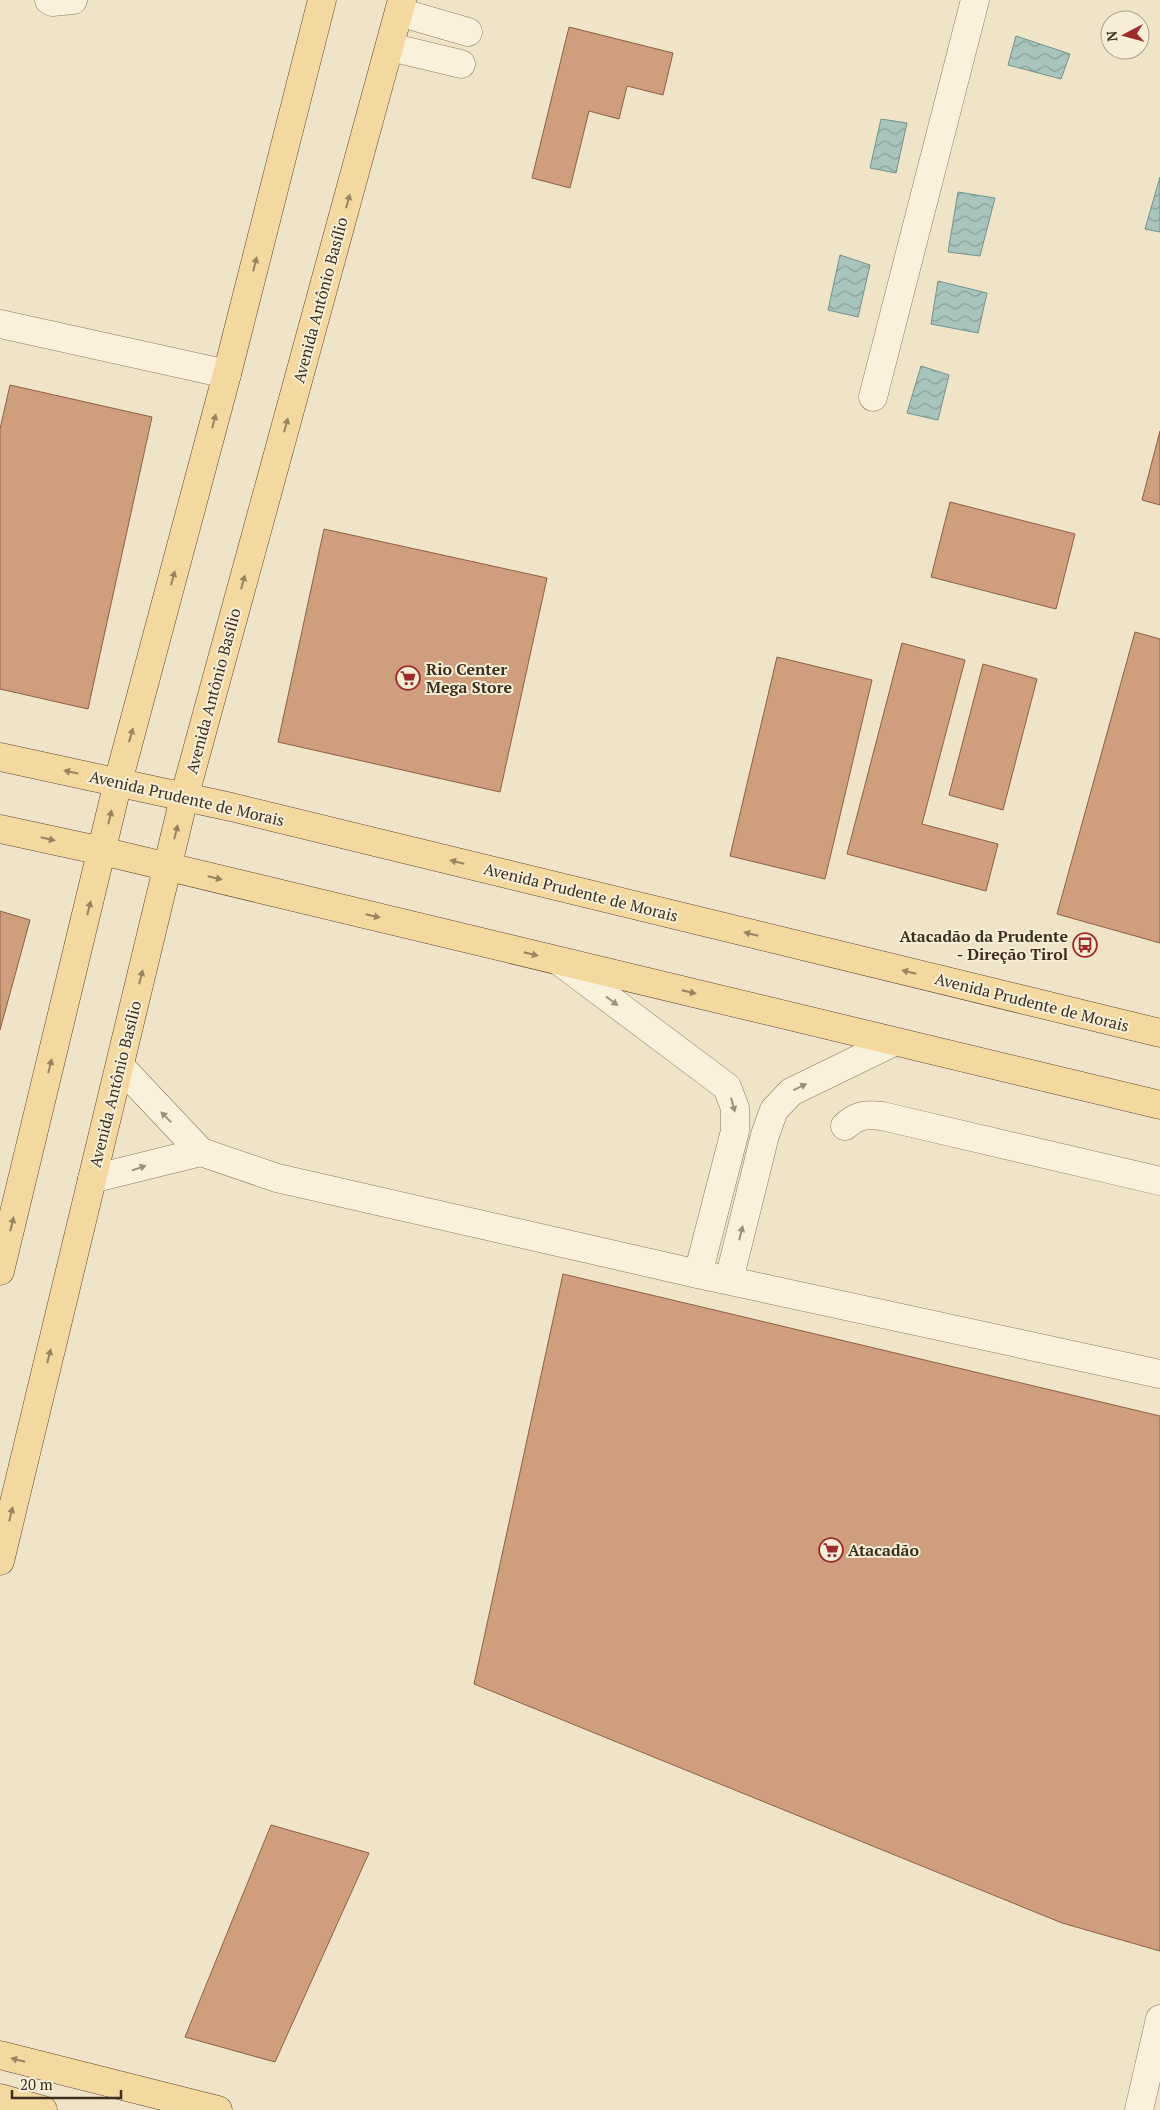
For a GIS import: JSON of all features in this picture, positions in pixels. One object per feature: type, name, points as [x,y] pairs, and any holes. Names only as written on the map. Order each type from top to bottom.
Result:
[{"type":"main road","points":[[0,1271],[118,782],[227,374],[322,0]]},
{"type":"main road","name":"Avenida Antônio Basílio","points":[[0,1561],[184,798],[400,6]]},
{"type":"main road","name":"Avenida Prudente de Morais","points":[[0,757],[232,807],[1160,1034]]},
{"type":"main road","points":[[0,829],[102,851],[1160,1105]]},
{"type":"main road","points":[[0,2055],[218,2110]]},
{"type":"main road","points":[[0,2098],[43,2110]]},
{"type":"street","points":[[49,0],[52,2],[73,0]]},
{"type":"street","points":[[873,397],[975,0]]},
{"type":"street","points":[[400,6],[468,32]]},
{"type":"street","points":[[390,48],[461,64]]},
{"type":"street","points":[[0,324],[227,374]]},
{"type":"street","points":[[559,961],[727,1087],[735,1108],[735,1131],[698,1274]]},
{"type":"street","points":[[729,1280],[765,1136],[774,1110],[791,1092],[894,1042]]},
{"type":"street","points":[[120,1066],[201,1152],[277,1178],[698,1274],[1160,1374]]},
{"type":"street","points":[[845,1126],[854,1118],[868,1114],[882,1116],[1160,1182]]},
{"type":"street","points":[[92,1179],[201,1152]]},
{"type":"street","points":[[1139,2110],[1160,2019]]},
{"type":"water","points":[[1016,36],[1070,54],[1061,79],[1008,65]]},
{"type":"water","points":[[881,119],[907,123],[896,173],[870,168]]},
{"type":"water","points":[[1160,177],[1160,232],[1145,229]]},
{"type":"water","points":[[958,192],[995,198],[980,256],[948,252]]},
{"type":"water","points":[[840,255],[870,265],[858,317],[828,310]]},
{"type":"water","points":[[938,281],[987,293],[978,333],[931,324]]},
{"type":"water","points":[[921,366],[949,375],[938,420],[907,413]]},
{"type":"building","points":[[569,27],[673,53],[663,95],[627,86],[619,119],[589,111],[570,188],[532,178]]},
{"type":"building","points":[[10,385],[152,417],[88,709],[0,689],[0,429]]},
{"type":"building","points":[[1160,431],[1160,505],[1142,500]]},
{"type":"building","points":[[950,502],[1075,534],[1056,609],[931,577]]},
{"type":"building","name":"Rio Center Mega Store","points":[[324,529],[547,578],[500,792],[278,742]]},
{"type":"building","points":[[1135,632],[1160,639],[1160,943],[1057,914]]},
{"type":"building","points":[[902,643],[965,660],[922,824],[998,844],[986,891],[847,854]]},
{"type":"building","points":[[777,657],[872,680],[825,879],[730,856]]},
{"type":"building","points":[[983,664],[1037,679],[1003,810],[949,795]]},
{"type":"building","points":[[0,911],[30,920],[0,1030]]},
{"type":"building","name":"Atacadão","points":[[563,1274],[1160,1416],[1160,1951],[1062,1923],[474,1684]]},
{"type":"building","points":[[271,1825],[369,1853],[275,2062],[185,2037]]},
{"type":"place","name":"Rio Center Mega Store","points":[[408,678]]},
{"type":"place","name":"Atacadão da Prudente - Direção Tirol","points":[[1085,945]]},
{"type":"place","name":"Atacadão","points":[[831,1550]]}]
